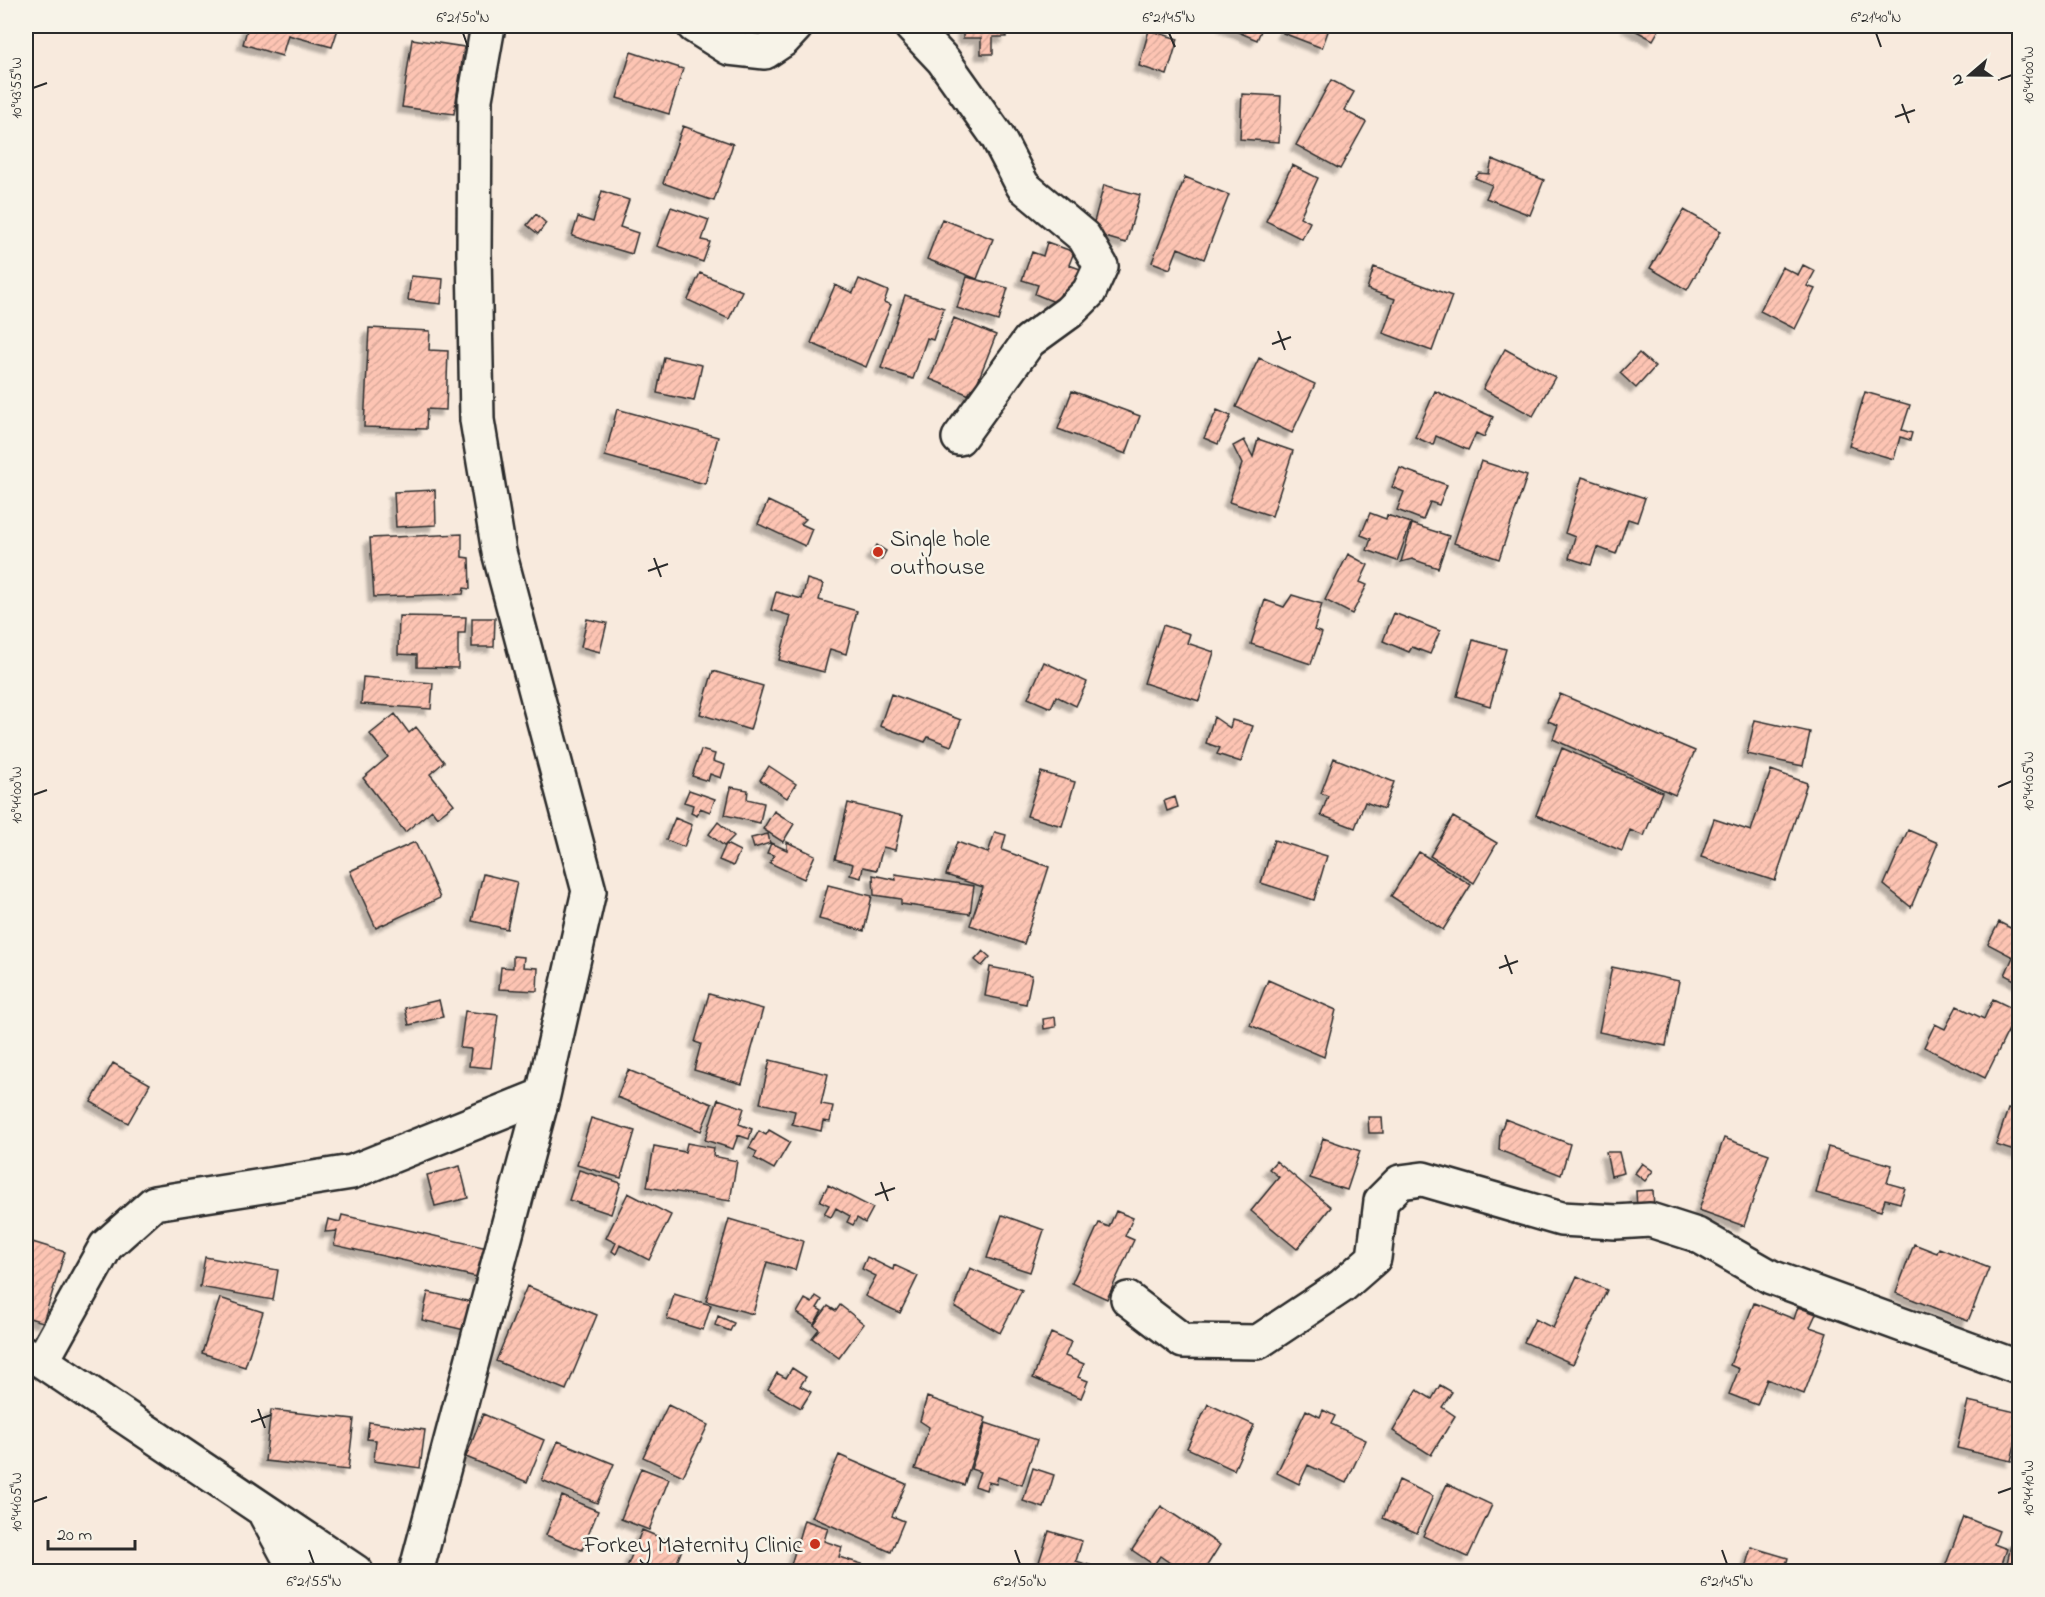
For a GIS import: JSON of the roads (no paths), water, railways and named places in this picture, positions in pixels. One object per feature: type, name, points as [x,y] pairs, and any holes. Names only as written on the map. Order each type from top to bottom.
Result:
[{"type":"street","points":[[416,1572],[543,1095],[589,891],[499,552],[477,420],[474,253],[476,99],[488,26]]},
{"type":"street","points":[[694,26],[729,48],[765,52],[783,40],[796,26]]},
{"type":"street","points":[[911,26],[943,60],[997,136],[1023,186],[1084,237],[1101,266],[1089,292],[1069,312],[1029,341],[959,438]]},
{"type":"street","points":[[356,1572],[34,1357],[106,1246],[154,1203],[352,1172],[543,1095]]},
{"type":"street","points":[[1128,1299],[1183,1341],[1258,1342],[1342,1286],[1374,1258],[1381,1201],[1400,1182],[1423,1179],[1561,1219],[1616,1222],[1650,1220],[1697,1235],[1771,1277],[2019,1368]]},
{"type":"street","points":[[262,1509],[297,1572]]},
{"type":"place","name":"Single hole outhouse","points":[[878,552]]},
{"type":"place","name":"Forkey Maternity Clinic","points":[[815,1544]]}]
